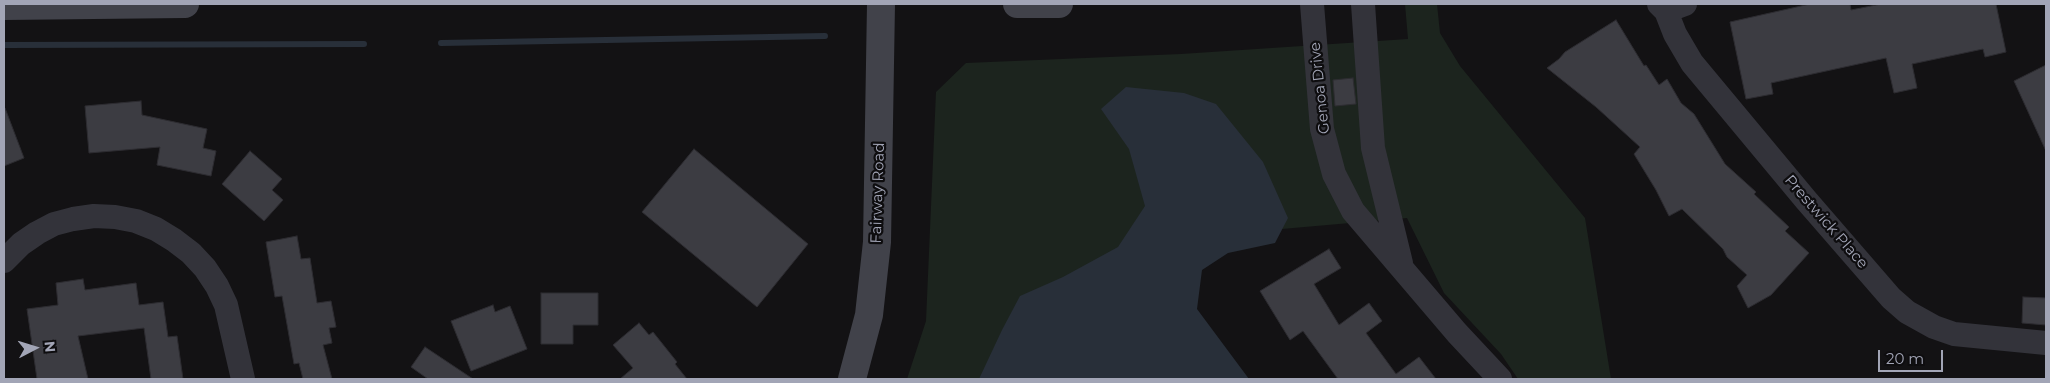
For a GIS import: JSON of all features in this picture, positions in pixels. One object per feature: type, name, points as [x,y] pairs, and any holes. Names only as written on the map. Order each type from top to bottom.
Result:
[{"type":"street","points":[[4,6],[185,4]]},
{"type":"street","name":"Fairway Road","points":[[852,379],[868,315],[877,242],[881,4]]},
{"type":"street","points":[[1017,4],[1059,4]]},
{"type":"street","name":"Genoa Drive","points":[[1312,4],[1322,129],[1334,174],[1353,211],[1456,333],[1500,379]]},
{"type":"street","name":"Genoa Drive","points":[[1363,4],[1373,148],[1402,269]]},
{"type":"street","name":"Prestwick Place","points":[[1669,6],[1676,34],[1692,63],[1806,200],[1892,298],[1907,312],[1934,327],[1954,334],[2046,343]]},
{"type":"street","points":[[4,261],[21,244],[37,233],[54,224],[73,219],[94,216],[115,217],[136,221],[156,229],[191,252],[217,286],[228,312],[243,379]]},
{"type":"shaded area","points":[[1405,4],[1437,4],[1440,33],[1460,66],[1585,218],[1611,379],[1518,379],[1501,354],[1444,293],[1407,218],[1259,231],[1202,249],[1191,298],[1220,356],[1238,379],[907,379],[926,321],[936,92],[966,63],[1181,54],[1408,39]]},
{"type":"shaded area","points":[[1126,87],[1184,93],[1216,104],[1263,162],[1288,218],[1275,243],[1228,253],[1202,270],[1197,309],[1249,379],[979,379],[1020,296],[1063,277],[1118,247],[1145,206],[1129,149],[1101,109]]},
{"type":"building","points":[[1810,4],[1850,4],[1851,10],[1881,4],[1996,4],[2006,52],[1985,57],[1983,49],[1912,64],[1917,88],[1894,93],[1886,58],[1771,83],[1773,94],[1746,99],[1730,22]]},
{"type":"building","points":[[1616,20],[1644,66],[1646,65],[1659,85],[1667,79],[1681,103],[1694,114],[1725,164],[1756,192],[1754,194],[1789,227],[1785,231],[1809,253],[1771,295],[1748,308],[1737,286],[1747,275],[1727,257],[1723,249],[1682,209],[1669,216],[1634,154],[1640,147],[1596,107],[1547,68],[1565,52]]},
{"type":"building","points":[[2046,65],[2046,151],[2014,81]]},
{"type":"building","points":[[1353,78],[1356,104],[1335,106],[1333,80]]},
{"type":"building","points":[[141,101],[142,115],[207,129],[203,148],[216,151],[211,176],[157,165],[160,147],[89,153],[85,106]]},
{"type":"building","points":[[4,108],[24,158],[4,166]]},
{"type":"building","points":[[694,149],[808,244],[757,307],[642,212]]},
{"type":"building","points":[[250,151],[282,179],[272,190],[283,200],[264,221],[222,184]]},
{"type":"building","points":[[297,236],[301,259],[310,258],[317,303],[331,301],[336,327],[329,328],[332,343],[323,345],[332,379],[303,379],[299,363],[294,364],[282,296],[275,297],[266,242]]},
{"type":"building","points":[[1329,249],[1341,268],[1314,284],[1339,325],[1369,303],[1382,321],[1366,333],[1396,374],[1419,357],[1436,379],[1338,379],[1303,331],[1290,340],[1260,291]]},
{"type":"building","points":[[83,279],[85,290],[136,283],[139,305],[163,302],[168,337],[177,336],[183,379],[151,379],[144,328],[78,336],[88,379],[37,379],[27,309],[58,305],[56,283]]},
{"type":"building","points":[[541,293],[598,293],[598,325],[573,325],[573,344],[541,344]]},
{"type":"building","points":[[2023,297],[2046,298],[2046,325],[2022,323]]},
{"type":"building","points":[[493,305],[495,312],[510,306],[527,349],[471,371],[451,321]]},
{"type":"building","points":[[639,323],[649,335],[653,332],[677,362],[675,364],[687,379],[620,379],[633,368],[613,345]]},
{"type":"building","points":[[425,347],[473,379],[428,379],[411,367]]},
{"type":"waterway","points":[[441,43],[825,36]]},
{"type":"waterway","points":[[4,45],[364,44]]}]
